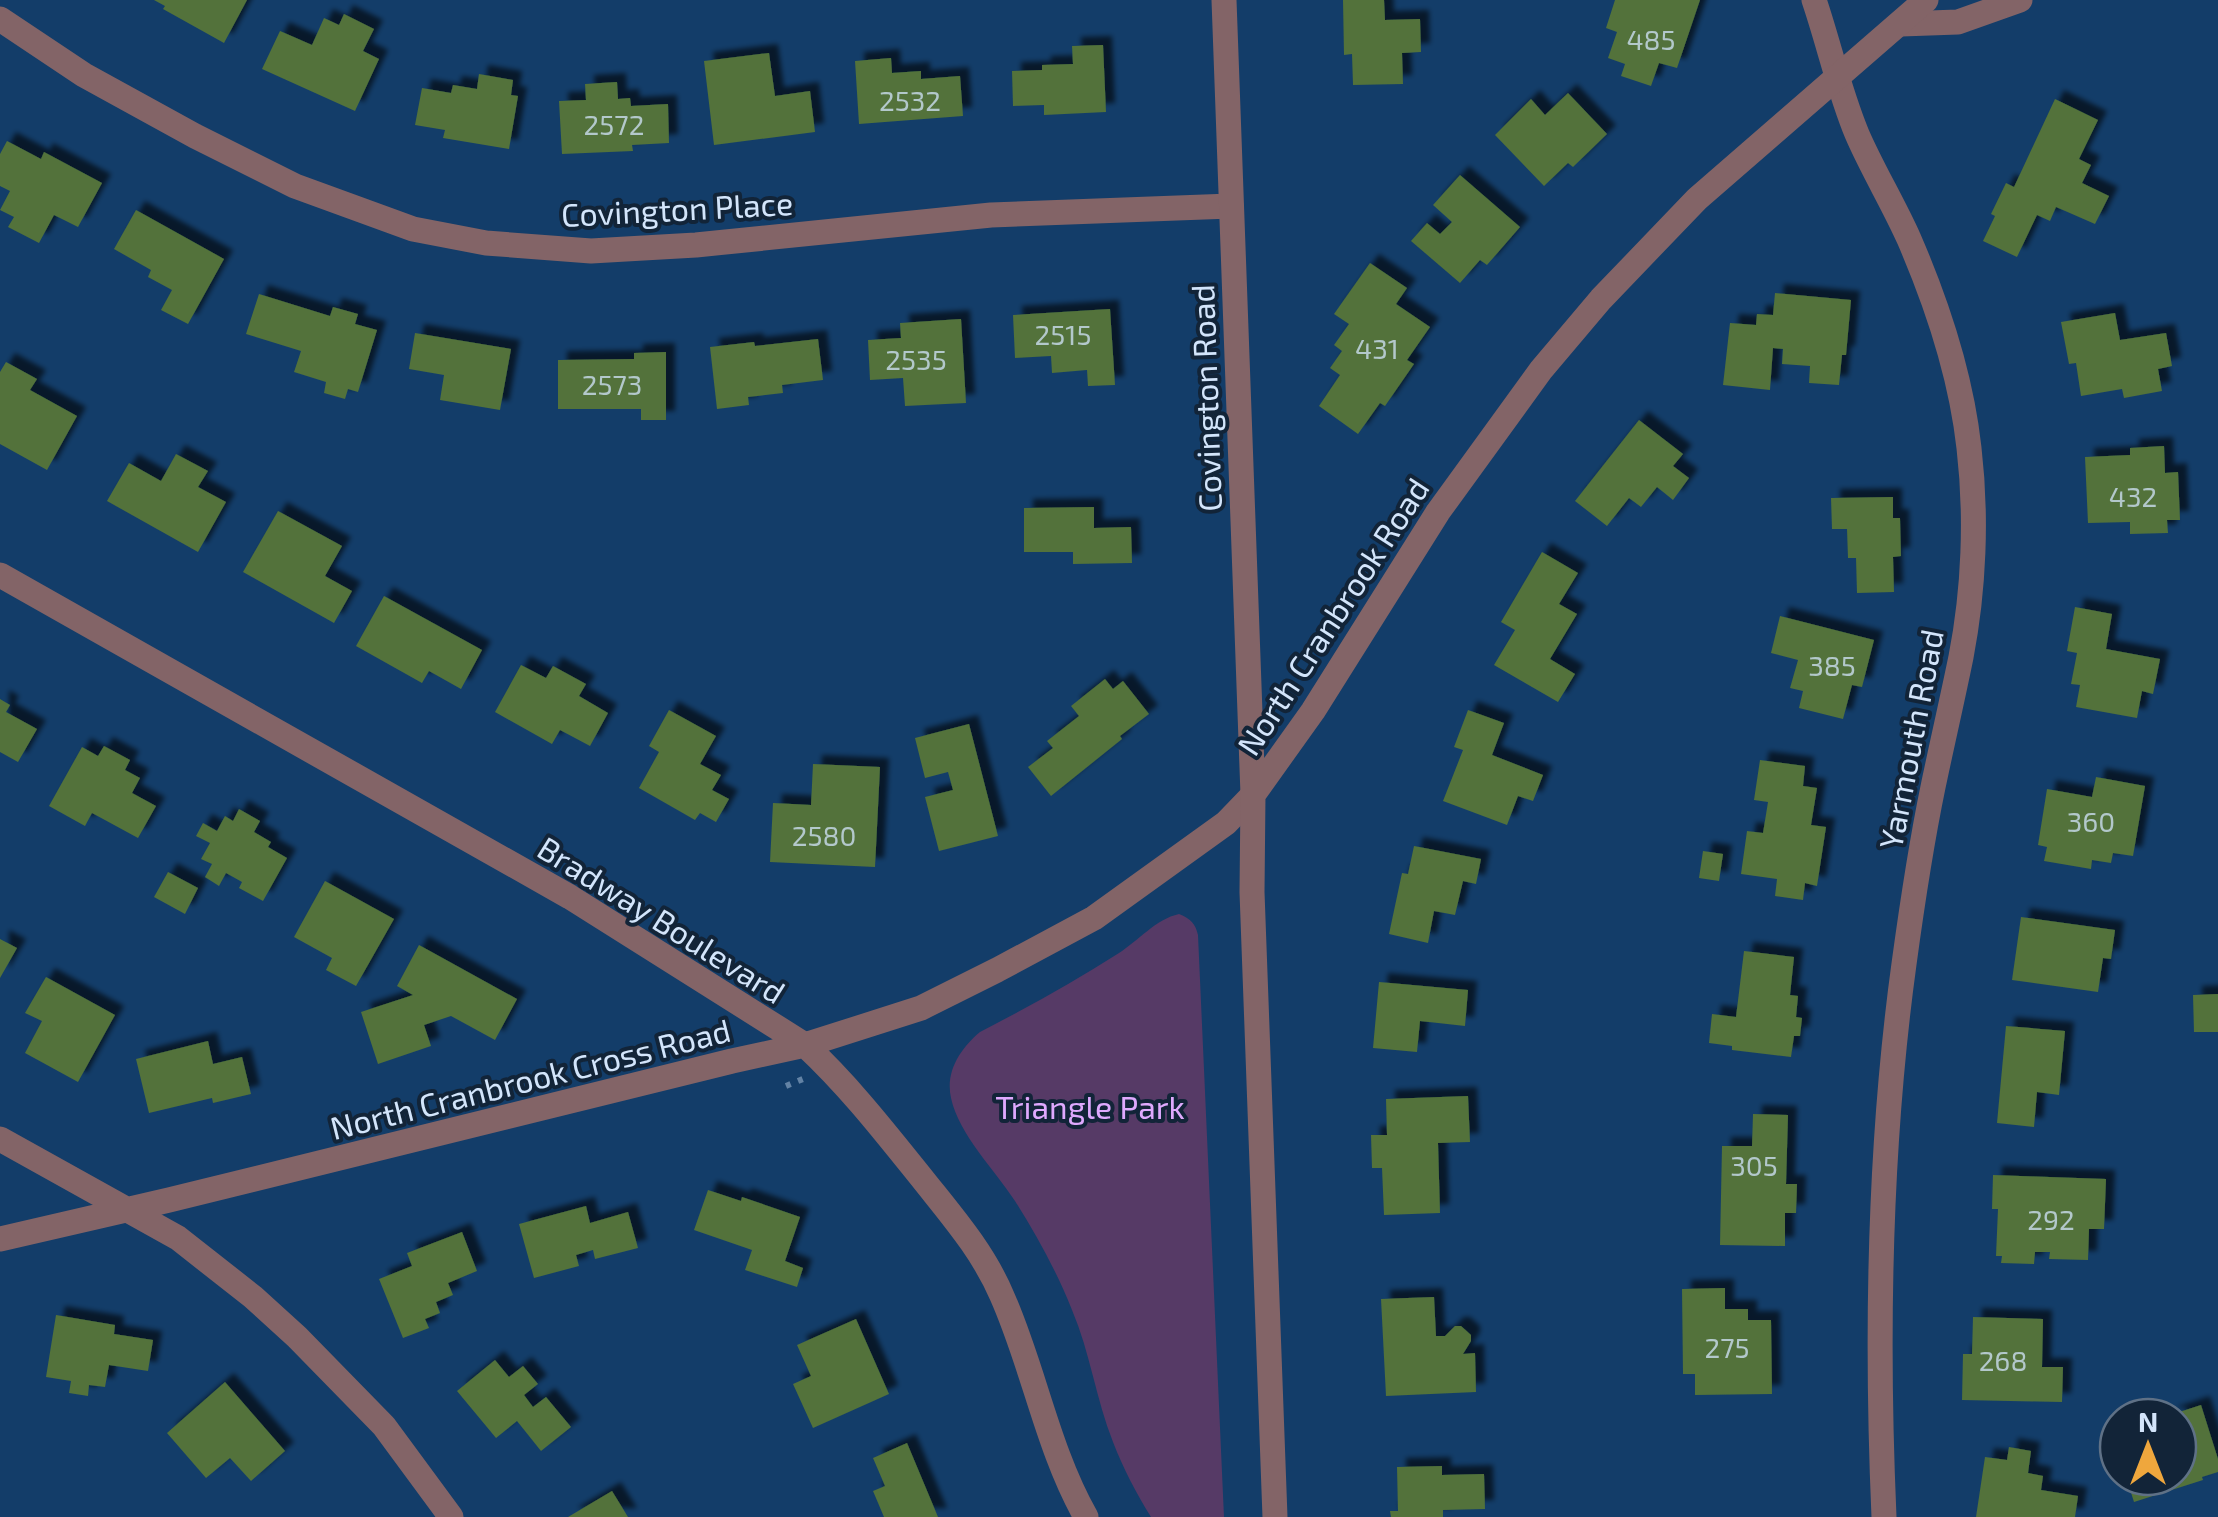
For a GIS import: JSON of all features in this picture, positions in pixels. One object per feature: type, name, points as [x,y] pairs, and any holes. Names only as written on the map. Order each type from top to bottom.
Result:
[{"type":"street","name":"Covington Road","points":[[1224,0],[1253,794]]},
{"type":"street","name":"Yarmouth Road","points":[[1814,0],[1856,132],[1908,237],[1950,352],[1964,405],[1973,514],[1962,654],[1932,792],[1896,1031],[1882,1285],[1880,1412],[1884,1517]]},
{"type":"street","name":"North Cranbrook Road","points":[[1274,1517],[1252,912],[1253,794],[1314,712],[1438,512],[1540,370],[1601,299],[1697,199],[1926,0]]},
{"type":"street","points":[[1900,24],[1958,22],[2020,0]]},
{"type":"street","name":"Covington Place","points":[[0,19],[84,75],[295,186],[413,229],[486,243],[591,251],[696,245],[991,215],[1231,206]]},
{"type":"street","name":"Bradway Boulevard","points":[[0,575],[570,897],[805,1045],[870,1114],[973,1241],[1001,1293],[1060,1462],[1086,1517]]},
{"type":"street","name":"North Cranbrook Cross Road","points":[[0,1238],[805,1045],[920,1008],[1094,918],[1226,824],[1253,794]]},
{"type":"street","points":[[0,1139],[178,1238],[253,1297],[384,1426],[451,1517]]},
{"type":"green space","name":"Triangle Park","points":[[1179,914],[1192,922],[1198,935],[1224,1517],[1151,1517],[1113,1442],[1078,1326],[1060,1282],[1015,1201],[962,1125],[950,1088],[956,1061],[980,1032],[1085,974],[1155,925]]},
{"type":"building","points":[[154,0],[247,0],[224,43]]},
{"type":"building","points":[[1343,0],[1384,0],[1385,20],[1420,19],[1421,52],[1402,53],[1403,84],[1353,85],[1352,54],[1344,55]]},
{"type":"building","points":[[1615,0],[1700,0],[1677,68],[1659,63],[1651,86],[1621,76],[1625,64],[1608,58],[1617,32],[1606,28]]},
{"type":"building","points":[[344,14],[374,29],[363,51],[379,59],[355,111],[262,69],[280,31],[312,45],[324,18],[339,25]]},
{"type":"building","points":[[1103,45],[1106,112],[1044,115],[1044,105],[1013,106],[1012,71],[1073,64],[1072,46]]},
{"type":"building","points":[[769,53],[775,96],[810,91],[815,132],[714,145],[704,61]]},
{"type":"building","points":[[891,58],[892,73],[921,71],[921,79],[960,76],[963,116],[859,124],[855,61]]},
{"type":"building","points":[[479,74],[513,80],[511,95],[518,96],[509,149],[443,138],[445,130],[415,125],[422,88],[451,93],[453,85],[477,89]]},
{"type":"building","points":[[617,82],[618,99],[630,98],[631,106],[668,104],[669,143],[632,145],[633,151],[562,154],[559,101],[586,100],[585,84]]},
{"type":"building","points":[[1568,93],[1607,134],[1573,167],[1568,163],[1544,186],[1495,135],[1531,99],[1545,115]]},
{"type":"building","points":[[2055,99],[2098,120],[2079,159],[2091,165],[2082,183],[2109,196],[2095,224],[2056,207],[2050,221],[2037,215],[2017,257],[1983,241],[2006,183],[2014,187]]},
{"type":"building","points":[[7,141],[41,159],[44,152],[102,183],[78,227],[54,215],[39,243],[8,227],[14,217],[0,210],[10,191],[0,186],[0,154]]},
{"type":"building","points":[[1460,175],[1520,227],[1487,265],[1480,260],[1460,283],[1411,241],[1427,223],[1440,234],[1452,222],[1433,205]]},
{"type":"building","points":[[136,210],[224,259],[188,324],[161,310],[172,290],[148,277],[151,270],[114,249]]},
{"type":"building","points":[[1370,263],[1407,288],[1396,304],[1430,327],[1407,360],[1414,364],[1385,406],[1380,403],[1358,434],[1319,406],[1340,375],[1330,368],[1342,351],[1334,345],[1349,324],[1334,314]]},
{"type":"building","points":[[1775,293],[1851,300],[1839,385],[1809,383],[1810,366],[1782,364],[1783,349],[1773,348],[1770,390],[1723,385],[1730,323],[1756,325],[1757,314],[1773,315]]},
{"type":"building","points":[[259,294],[330,316],[333,307],[358,314],[355,324],[377,330],[358,392],[348,389],[345,399],[324,393],[326,382],[294,372],[301,351],[246,334]]},
{"type":"building","points":[[1110,309],[1115,385],[1088,386],[1087,370],[1052,373],[1051,356],[1015,358],[1013,315]]},
{"type":"building","points":[[2115,313],[2120,340],[2166,333],[2172,366],[2158,369],[2162,391],[2124,398],[2122,389],[2081,396],[2076,363],[2069,364],[2061,322]]},
{"type":"building","points":[[961,319],[966,403],[905,406],[903,378],[870,380],[868,340],[901,338],[900,323]]},
{"type":"building","points":[[415,333],[511,349],[500,410],[440,400],[444,375],[409,369]]},
{"type":"building","points":[[818,339],[823,380],[782,385],[783,393],[748,397],[749,405],[717,409],[710,347]]},
{"type":"building","points":[[666,352],[666,420],[641,420],[641,409],[558,409],[558,360],[634,359],[634,353]]},
{"type":"building","points":[[6,362],[37,379],[30,390],[77,416],[47,470],[0,444],[0,372]]},
{"type":"building","points":[[1639,420],[1683,454],[1673,466],[1689,478],[1673,500],[1657,487],[1641,507],[1629,498],[1607,526],[1575,501]]},
{"type":"building","points":[[2164,446],[2165,473],[2178,472],[2180,520],[2167,520],[2168,533],[2130,534],[2130,522],[2088,523],[2085,457],[2130,455],[2130,448]]},
{"type":"building","points":[[176,454],[208,471],[198,487],[226,502],[198,552],[107,501],[129,463],[161,481]]},
{"type":"building","points":[[1893,497],[1893,518],[1900,518],[1901,556],[1893,557],[1894,592],[1857,593],[1856,558],[1848,558],[1847,529],[1832,529],[1831,498]]},
{"type":"building","points":[[1094,507],[1094,528],[1131,527],[1132,563],[1073,564],[1073,552],[1024,552],[1024,508]]},
{"type":"building","points":[[278,511],[342,546],[325,576],[352,591],[334,623],[243,572]]},
{"type":"building","points":[[1542,552],[1578,573],[1559,604],[1577,614],[1550,659],[1575,674],[1558,702],[1494,665],[1515,630],[1501,622]]},
{"type":"building","points":[[384,596],[482,650],[461,689],[429,671],[422,683],[356,646]]},
{"type":"building","points":[[2075,607],[2112,614],[2106,649],[2160,659],[2153,694],[2142,691],[2137,718],[2076,707],[2080,685],[2071,684],[2077,653],[2067,651]]},
{"type":"building","points":[[1780,616],[1874,640],[1862,687],[1852,685],[1843,719],[1799,708],[1803,691],[1790,688],[1798,660],[1771,653]]},
{"type":"building","points":[[521,665],[546,678],[553,666],[586,684],[579,696],[608,713],[590,746],[560,730],[552,744],[495,712]]},
{"type":"building","points":[[1105,679],[1113,689],[1123,681],[1149,714],[1051,796],[1028,767],[1053,748],[1047,741],[1079,716],[1071,706]]},
{"type":"building","points":[[0,699],[10,705],[6,712],[37,729],[18,762],[0,752]]},
{"type":"building","points":[[669,710],[716,736],[700,764],[721,775],[712,790],[729,799],[716,822],[700,813],[695,820],[639,788],[659,752],[649,746]]},
{"type":"building","points":[[1468,710],[1504,723],[1492,755],[1543,775],[1533,801],[1518,796],[1507,825],[1443,801],[1463,750],[1454,747]]},
{"type":"building","points":[[969,724],[998,836],[939,851],[925,797],[953,790],[948,772],[925,778],[915,738]]},
{"type":"building","points":[[104,746],[130,760],[125,770],[140,778],[132,793],[156,806],[138,838],[92,813],[85,826],[49,806],[82,747],[98,756]]},
{"type":"building","points":[[1760,760],[1805,766],[1803,786],[1817,788],[1811,825],[1826,827],[1817,886],[1805,883],[1803,900],[1775,896],[1777,879],[1741,874],[1747,831],[1763,833],[1768,802],[1754,800]]},
{"type":"building","points":[[813,764],[880,767],[875,867],[770,862],[773,803],[811,805]]},
{"type":"building","points":[[2096,777],[2145,786],[2133,856],[2113,853],[2111,863],[2092,860],[2091,869],[2044,861],[2047,847],[2038,845],[2047,789],[2092,797]]},
{"type":"building","points":[[239,809],[260,821],[254,832],[271,842],[268,847],[287,858],[263,901],[239,888],[242,882],[226,873],[219,886],[205,877],[212,864],[201,859],[210,843],[196,836],[203,823],[217,831],[225,816],[233,821]]},
{"type":"building","points":[[1414,846],[1481,859],[1476,884],[1463,881],[1455,915],[1434,911],[1428,943],[1389,934],[1402,873],[1408,874]]},
{"type":"building","points":[[1703,851],[1723,854],[1719,881],[1699,878]]},
{"type":"building","points":[[168,872],[198,888],[185,914],[154,897]]},
{"type":"building","points":[[325,881],[394,919],[356,986],[326,970],[332,958],[294,937]]},
{"type":"building","points":[[2021,917],[2115,930],[2111,959],[2103,958],[2098,992],[2012,980]]},
{"type":"building","points":[[0,939],[17,948],[0,978]]},
{"type":"building","points":[[419,945],[517,999],[495,1040],[451,1016],[424,1025],[431,1046],[378,1064],[361,1012],[413,995],[397,986]]},
{"type":"building","points":[[1744,951],[1794,957],[1790,995],[1798,996],[1796,1017],[1802,1018],[1791,1057],[1732,1050],[1732,1046],[1709,1043],[1712,1014],[1736,1017]]},
{"type":"building","points":[[46,977],[115,1015],[78,1082],[25,1053],[42,1021],[25,1013]]},
{"type":"building","points":[[1379,982],[1468,990],[1465,1026],[1420,1021],[1417,1052],[1373,1048]]},
{"type":"building","points":[[2218,994],[2218,1032],[2194,1032],[2193,995]]},
{"type":"building","points":[[2006,1026],[2065,1031],[2059,1095],[2037,1092],[2034,1127],[1997,1123]]},
{"type":"building","points":[[208,1041],[213,1064],[242,1057],[251,1094],[213,1103],[212,1098],[149,1113],[136,1059]]},
{"type":"building","points":[[1468,1096],[1470,1142],[1438,1143],[1440,1213],[1384,1215],[1382,1168],[1372,1168],[1371,1135],[1387,1135],[1386,1099]]},
{"type":"building","points":[[1753,1114],[1788,1115],[1786,1184],[1797,1184],[1796,1213],[1785,1213],[1785,1246],[1720,1245],[1722,1146],[1752,1146]]},
{"type":"building","points":[[1993,1175],[2106,1179],[2104,1229],[2089,1229],[2088,1260],[2049,1259],[2050,1252],[2035,1252],[2034,1264],[2001,1263],[2002,1256],[1996,1256],[1998,1209],[1992,1209]]},
{"type":"building","points":[[708,1190],[800,1217],[785,1261],[803,1268],[797,1287],[745,1270],[752,1250],[694,1230]]},
{"type":"building","points":[[586,1206],[590,1223],[628,1212],[638,1248],[595,1259],[593,1250],[576,1255],[579,1266],[534,1278],[519,1224]]},
{"type":"building","points":[[462,1232],[477,1271],[448,1283],[453,1295],[436,1302],[440,1313],[425,1319],[429,1328],[403,1338],[379,1279],[412,1266],[407,1253]]},
{"type":"building","points":[[1725,1288],[1725,1309],[1748,1309],[1748,1320],[1771,1320],[1772,1394],[1695,1395],[1695,1374],[1683,1374],[1682,1289]]},
{"type":"building","points":[[1434,1297],[1436,1336],[1445,1336],[1455,1326],[1471,1335],[1463,1354],[1475,1353],[1476,1392],[1386,1396],[1381,1299]]},
{"type":"building","points":[[56,1315],[115,1325],[114,1334],[153,1340],[148,1371],[109,1365],[105,1387],[89,1385],[88,1396],[69,1393],[71,1381],[46,1377]]},
{"type":"building","points":[[1973,1317],[2043,1319],[2042,1367],[2063,1367],[2062,1402],[1962,1400],[1963,1354],[1972,1354]]},
{"type":"building","points":[[856,1319],[889,1394],[813,1428],[793,1384],[811,1376],[797,1345]]},
{"type":"building","points":[[495,1360],[509,1377],[523,1366],[538,1384],[524,1395],[533,1407],[546,1397],[571,1427],[541,1451],[517,1421],[496,1438],[457,1391]]},
{"type":"building","points":[[225,1382],[285,1451],[251,1481],[230,1458],[206,1478],[167,1433]]},
{"type":"building","points":[[2201,1405],[2218,1459],[2218,1472],[2198,1482]]},
{"type":"building","points":[[907,1443],[938,1517],[884,1517],[873,1491],[885,1486],[873,1458]]},
{"type":"building","points":[[2009,1447],[2031,1451],[2028,1473],[2043,1476],[2041,1490],[2078,1496],[2075,1517],[1976,1517],[1985,1457],[2007,1460]]},
{"type":"building","points":[[1442,1466],[1442,1475],[1484,1474],[1485,1509],[1443,1510],[1443,1517],[1391,1517],[1390,1511],[1398,1511],[1397,1467]]},
{"type":"building","points":[[612,1491],[628,1517],[568,1517]]}]
